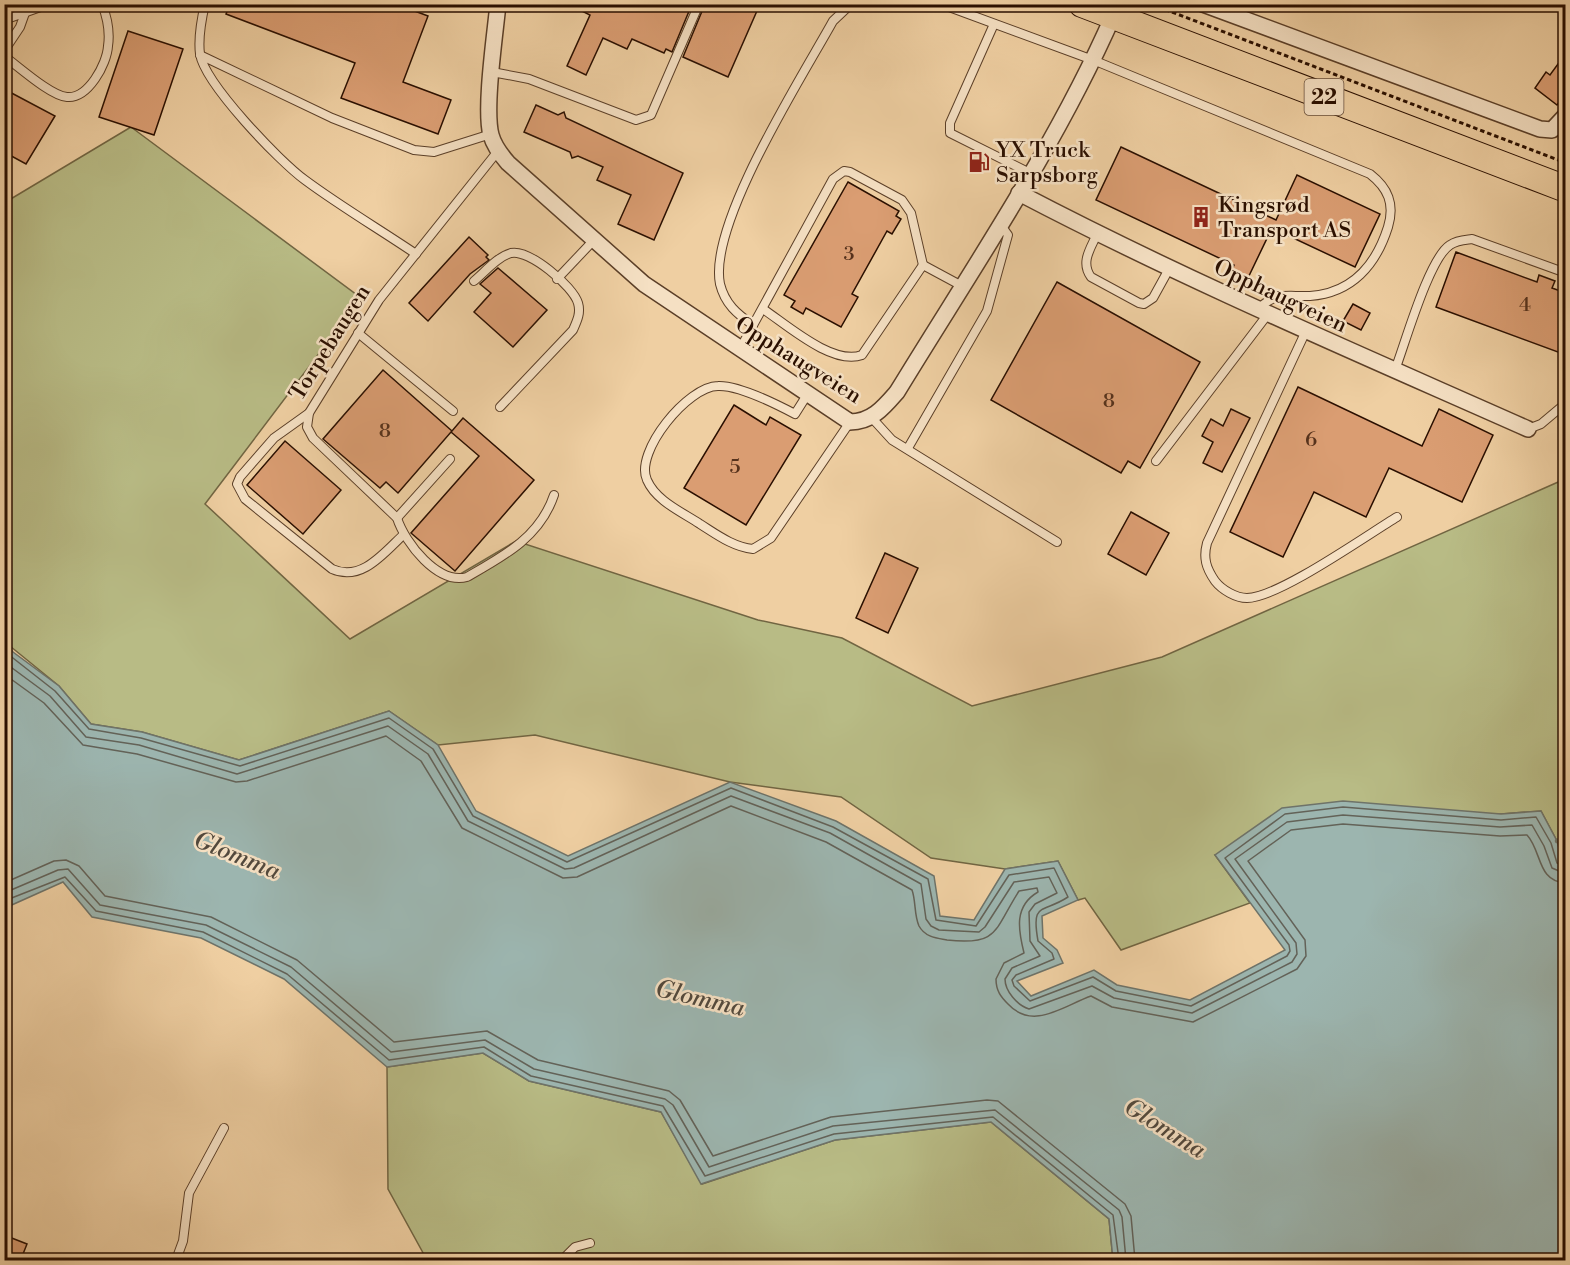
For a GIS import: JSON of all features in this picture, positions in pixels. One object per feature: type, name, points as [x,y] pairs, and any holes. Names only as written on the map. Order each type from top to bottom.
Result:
[{"type":"highway","name":"22","points":[[1082,4],[1566,189]]},
{"type":"street","points":[[498,4],[492,72],[490,134],[498,151]]},
{"type":"street","points":[[1203,4],[1540,129],[1552,130],[1566,115]]},
{"type":"street","name":"Opphaugveien","points":[[498,151],[593,241],[644,284],[807,395],[850,422],[862,422],[871,417],[897,392],[1020,193],[1093,60],[1113,16]]},
{"type":"street","name":"Opphaugveien","points":[[1020,193],[1097,234],[1263,311],[1305,333],[1528,429]]},
{"type":"lane","points":[[4,20],[49,4]]},
{"type":"lane","points":[[4,56],[57,94],[68,98],[83,92],[105,60],[108,47],[108,32],[102,4]]},
{"type":"lane","points":[[205,4],[200,26],[200,55],[210,78],[233,108],[303,179],[416,254]]},
{"type":"lane","points":[[492,72],[529,78],[636,120],[651,115],[699,4]]},
{"type":"lane","points":[[753,325],[729,306],[720,283],[719,263],[726,229],[752,169],[827,31],[833,21],[851,4]]},
{"type":"lane","points":[[941,4],[1093,60],[1370,174],[1383,185],[1390,198],[1388,227],[1376,258],[1361,276],[1330,294],[1283,295],[1269,299],[1263,311],[1156,461]]},
{"type":"lane","points":[[4,51],[20,27],[25,13]]},
{"type":"lane","points":[[994,24],[950,123],[950,133],[1030,173]]},
{"type":"lane","points":[[200,55],[332,118],[414,150],[434,152],[490,134]]},
{"type":"lane","name":"Torpebaugen","points":[[498,151],[379,300],[309,413],[307,427],[313,438],[397,518],[403,535],[414,549],[448,578],[458,580],[487,565],[536,531],[549,512],[554,495]]},
{"type":"lane","points":[[740,349],[833,178],[844,171],[850,172],[902,201],[911,213],[923,265],[862,355],[852,359],[829,352],[763,309]]},
{"type":"lane","points":[[908,448],[987,312],[1008,235],[1000,224]]},
{"type":"lane","points":[[1097,234],[1086,260],[1087,271],[1091,277],[1139,303],[1144,304],[1154,298],[1169,269]]},
{"type":"lane","points":[[1395,370],[1432,269],[1448,246],[1458,241],[1472,239],[1566,273]]},
{"type":"lane","points":[[557,279],[593,241]]},
{"type":"lane","points":[[474,281],[502,257],[523,252],[533,257],[557,279],[578,303],[579,315],[573,330],[500,407]]},
{"type":"lane","points":[[923,265],[962,286]]},
{"type":"lane","points":[[358,333],[453,411]]},
{"type":"lane","points":[[1305,333],[1207,543],[1203,555],[1206,567],[1217,583],[1227,592],[1246,598],[1265,595],[1288,584],[1397,517]]},
{"type":"lane","points":[[807,395],[795,414],[766,398],[728,387],[712,386],[705,389],[671,416],[645,458],[647,481],[668,504],[730,542],[753,549],[771,538],[850,422]]},
{"type":"lane","points":[[1528,429],[1541,424],[1566,403]]},
{"type":"lane","points":[[309,413],[274,438],[240,477],[237,484],[245,498],[332,569],[342,574],[354,573],[375,562],[403,535]]},
{"type":"lane","points":[[871,417],[882,432],[1057,542]]},
{"type":"lane","points":[[397,518],[450,459]]},
{"type":"lane","points":[[176,1260],[183,1241],[189,1193],[224,1128]]},
{"type":"lane","points":[[562,1260],[575,1247],[590,1243]]},
{"type":"lane","points":[[4,1258],[11,1260]]},
{"type":"path","points":[[1151,4],[1566,163]]},
{"type":"green space","points":[[131,127],[361,298],[205,504],[350,639],[516,541],[758,620],[842,638],[972,706],[1162,657],[1565,479],[1565,861],[1541,811],[1501,814],[1215,855],[1250,903],[1121,950],[1085,898],[1078,900],[1058,861],[1005,869],[931,858],[841,797],[730,782],[535,735],[438,745],[389,711],[239,760],[142,732],[91,724],[59,686],[5,642],[4,203]]},
{"type":"green space","points":[[483,1053],[529,1081],[661,1112],[702,1184],[835,1140],[991,1122],[1109,1219],[1113,1260],[427,1260],[388,1189],[387,1067]]},
{"type":"water","name":"Glomma","points":[[5,642],[13,652],[59,686],[91,724],[142,732],[239,760],[389,711],[438,745],[476,811],[568,856],[730,782],[836,821],[934,876],[940,916],[974,920],[1005,869],[1058,861],[1078,900],[1042,916],[1043,938],[1057,950],[1063,963],[1017,981],[1031,996],[1094,970],[1117,985],[1190,1000],[1285,950],[1215,855],[1282,808],[1343,801],[1501,814],[1541,811],[1557,841],[1562,860],[1565,861],[1565,1260],[1113,1260],[1109,1219],[991,1122],[835,1140],[701,1184],[661,1112],[529,1081],[483,1053],[387,1067],[284,979],[201,938],[92,917],[63,882],[5,908]]},
{"type":"building","points":[[230,4],[396,4],[428,16],[403,82],[451,100],[438,134],[341,98],[355,63],[226,14]]},
{"type":"building","points":[[568,4],[692,4],[672,52],[666,49],[664,53],[632,39],[627,49],[603,38],[586,75],[567,66],[590,15]]},
{"type":"building","points":[[705,4],[760,4],[728,77],[683,57]]},
{"type":"building","points":[[128,31],[183,49],[154,135],[99,117]]},
{"type":"building","points":[[1566,53],[1566,93],[1557,105],[1535,88],[1546,72],[1550,75]]},
{"type":"building","points":[[4,89],[55,116],[26,164],[4,152]]},
{"type":"building","points":[[536,105],[558,115],[564,112],[566,118],[683,173],[654,240],[618,224],[631,195],[597,180],[603,167],[578,156],[572,158],[570,152],[524,132]]},
{"type":"building","name":"Kingsrød Transport AS","points":[[1121,147],[1276,220],[1297,175],[1380,214],[1355,267],[1272,228],[1246,282],[1230,274],[1234,265],[1096,200]]},
{"type":"building","points":[[848,182],[899,211],[896,216],[901,219],[892,234],[887,231],[852,294],[858,297],[841,327],[806,308],[803,314],[791,307],[795,301],[784,295]]},
{"type":"building","points":[[469,237],[488,255],[486,257],[489,260],[470,274],[428,321],[409,303]]},
{"type":"building","points":[[1456,252],[1537,282],[1539,275],[1555,281],[1552,288],[1566,293],[1566,355],[1436,307]]},
{"type":"building","points":[[498,268],[547,310],[513,347],[474,312],[491,293],[480,284]]},
{"type":"building","points":[[1057,282],[1200,362],[1140,468],[1128,461],[1121,473],[991,400]]},
{"type":"building","points":[[1353,304],[1370,313],[1361,330],[1343,321]]},
{"type":"building","points":[[383,370],[452,431],[463,418],[534,480],[455,571],[411,533],[479,456],[451,432],[398,493],[386,482],[380,488],[323,439]]},
{"type":"building","points":[[1298,387],[1422,446],[1439,409],[1493,435],[1462,502],[1389,468],[1366,517],[1314,492],[1283,557],[1230,532]]},
{"type":"building","points":[[734,405],[766,425],[770,417],[801,435],[746,525],[684,488]]},
{"type":"building","points":[[1231,409],[1250,418],[1222,472],[1203,463],[1213,442],[1202,436],[1211,419],[1223,426]]},
{"type":"building","points":[[285,441],[341,490],[303,534],[247,485]]},
{"type":"building","points":[[1131,512],[1169,533],[1146,575],[1108,554]]},
{"type":"building","points":[[885,553],[918,568],[888,633],[856,618]]},
{"type":"building","points":[[4,1235],[27,1244],[21,1259],[4,1252]]},
{"type":"waterway","points":[[1557,841],[1566,838]]},
{"type":"place","name":"YX Truck Sarpsborg","points":[[979,162]]},
{"type":"place","name":"Kingsrød Transport AS","points":[[1201,217]]}]
